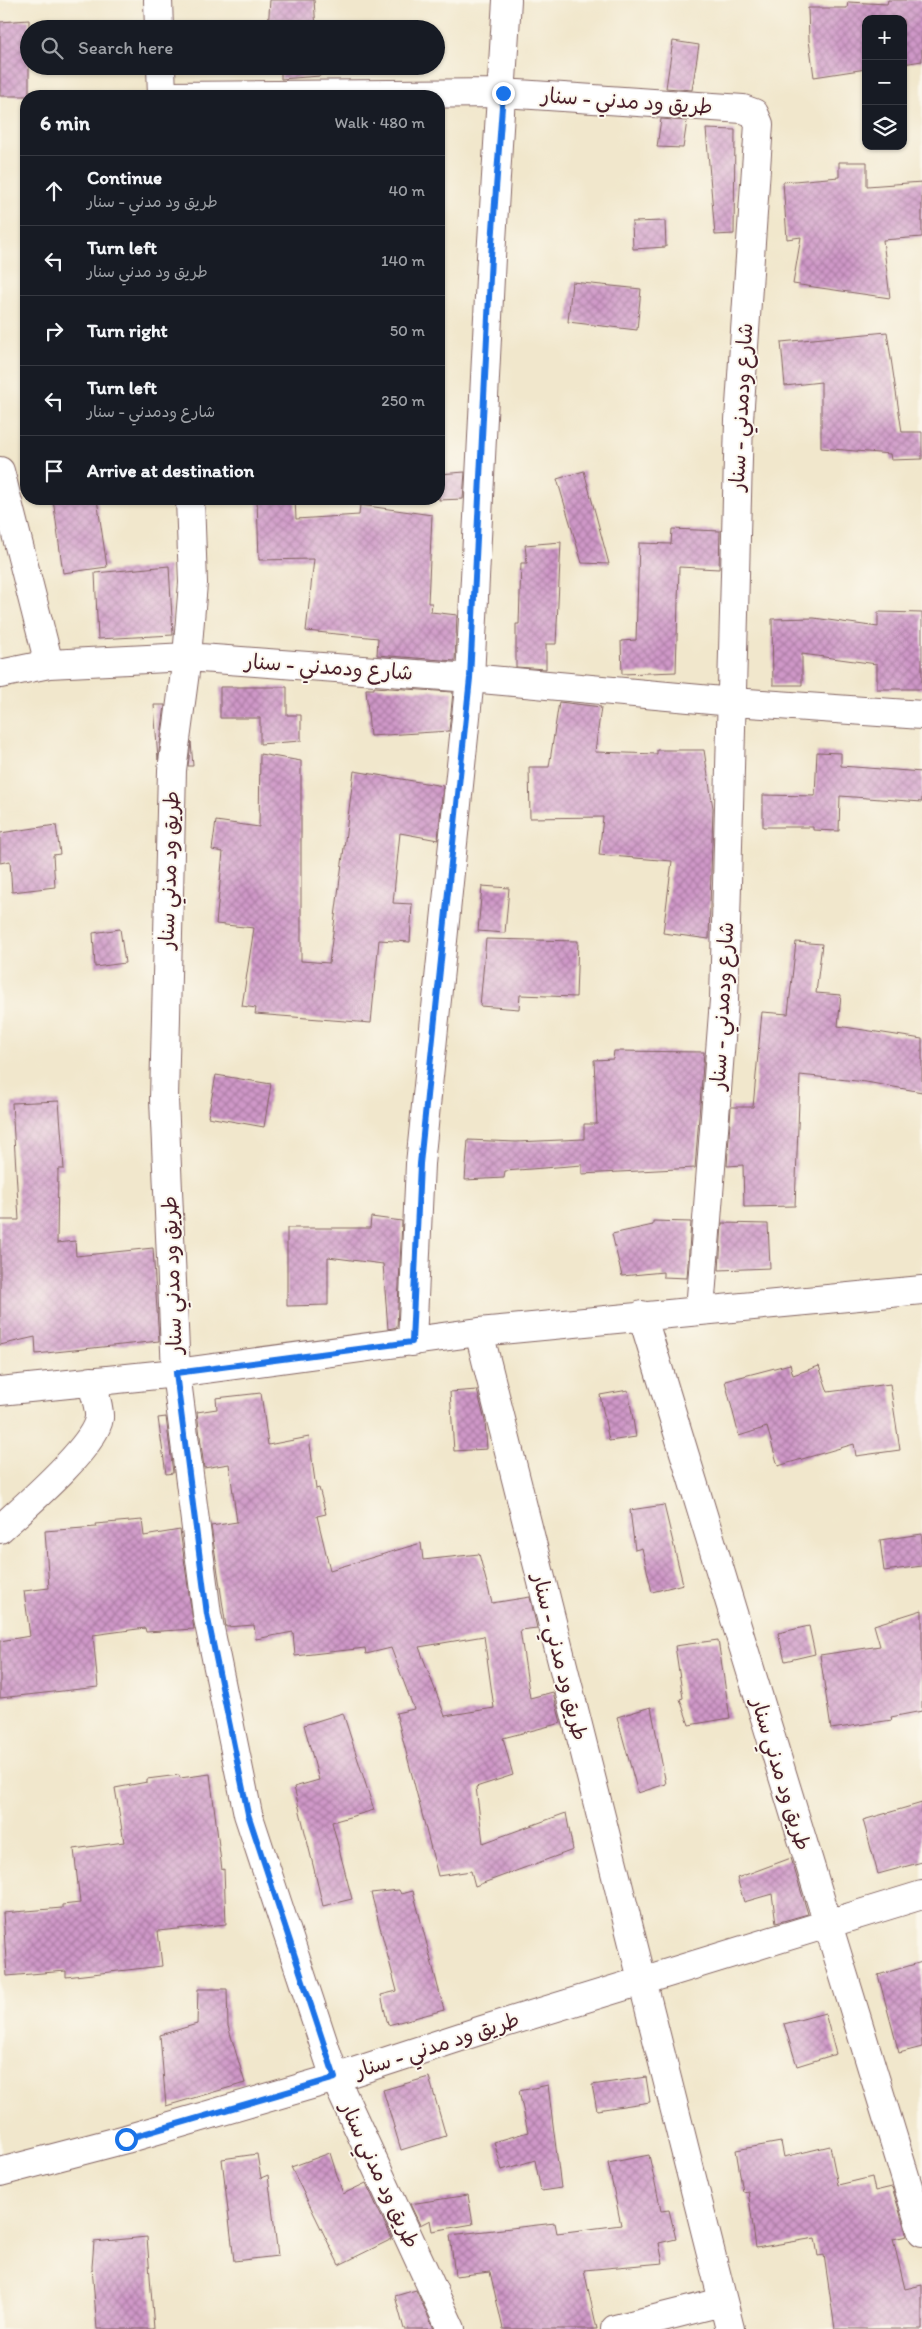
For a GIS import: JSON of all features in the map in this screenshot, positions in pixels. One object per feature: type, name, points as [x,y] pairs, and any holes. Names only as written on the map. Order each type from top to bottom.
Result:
[{"type":"street","points":[[158,0],[159,20]]},
{"type":"street","points":[[412,1342],[420,1164],[470,678],[491,257],[503,93],[507,0]]},
{"type":"street","points":[[161,75],[162,90]]},
{"type":"street","name":"طريق ود مدني - سنار","points":[[445,94],[503,93],[743,109],[754,113]]},
{"type":"street","name":"شارع ودمدني - سنار","points":[[700,1310],[724,1000],[739,420],[759,124],[754,113]]},
{"type":"street","points":[[0,471],[49,664]]},
{"type":"street","points":[[0,674],[49,664],[187,657],[193,583],[190,505]]},
{"type":"street","name":"شارع ودمدني - سنار","points":[[187,657],[470,678],[733,702],[922,715]]},
{"type":"street","name":"طريق ود مدني سنار","points":[[187,657],[172,770],[164,1089],[176,1373],[207,1614],[248,1814],[335,2078],[451,2329]]},
{"type":"street","points":[[0,1390],[176,1373],[479,1332],[642,1315],[922,1290]]},
{"type":"street","name":"طريق ود مدني سنار","points":[[642,1315],[922,2232]]},
{"type":"street","name":"طريق ود مدني - سنار","points":[[479,1332],[730,2329]]},
{"type":"street","points":[[0,1529],[48,1484],[92,1435],[99,1416],[91,1380]]},
{"type":"street","name":"طريق ود مدني - سنار","points":[[0,2172],[126,2139],[335,2078],[482,2030],[922,1895]]},
{"type":"street","points":[[615,2329],[722,2302]]},
{"type":"building","points":[[270,0],[314,0],[315,20],[269,20]]},
{"type":"building","points":[[888,0],[922,0],[922,61],[907,63],[907,15],[862,15],[862,70],[814,77],[809,40],[808,8],[847,8],[848,2],[887,4]]},
{"type":"building","points":[[20,21],[20,75],[29,75],[29,90],[20,90],[20,96],[0,96],[0,22]]},
{"type":"building","points":[[673,41],[699,45],[692,90],[666,88]]},
{"type":"building","points":[[281,75],[320,76],[281,79]]},
{"type":"building","points":[[661,119],[687,121],[683,148],[657,147]]},
{"type":"building","points":[[706,129],[735,130],[734,234],[715,235]]},
{"type":"building","points":[[839,162],[867,162],[867,186],[922,182],[922,237],[883,240],[890,298],[793,284],[801,237],[787,239],[783,182],[839,177]]},
{"type":"building","points":[[665,221],[666,247],[633,249],[632,222]]},
{"type":"building","points":[[572,282],[641,289],[637,330],[568,322]]},
{"type":"building","points":[[887,332],[902,432],[922,432],[922,459],[891,460],[890,454],[821,448],[821,382],[785,386],[781,342]]},
{"type":"building","points":[[584,471],[609,564],[582,563],[557,479]]},
{"type":"building","points":[[465,472],[463,499],[445,500],[445,474]]},
{"type":"building","points":[[54,505],[98,505],[107,567],[63,573]]},
{"type":"building","points":[[257,505],[295,505],[296,519],[359,515],[360,505],[432,515],[428,603],[432,603],[431,612],[457,615],[455,661],[377,655],[378,638],[306,631],[314,559],[259,560]]},
{"type":"building","points":[[672,529],[720,531],[719,569],[679,567],[676,672],[622,674],[621,641],[636,640],[639,543],[671,544]]},
{"type":"building","points":[[561,542],[556,644],[546,644],[546,669],[516,667],[516,624],[519,624],[521,563],[527,563],[525,545]]},
{"type":"building","points":[[169,566],[173,635],[98,639],[95,573]]},
{"type":"building","points":[[878,612],[922,613],[922,689],[877,689],[877,664],[802,654],[802,685],[773,685],[772,619],[814,618],[878,627]]},
{"type":"building","points":[[220,687],[287,687],[287,715],[301,715],[301,741],[260,744],[260,718],[220,718]]},
{"type":"building","points":[[374,687],[453,692],[449,731],[370,736],[366,689],[374,689]]},
{"type":"building","points":[[559,702],[601,707],[595,752],[657,754],[657,750],[704,750],[713,808],[709,939],[663,933],[672,861],[599,855],[603,817],[530,818],[529,767],[549,767]]},
{"type":"building","points":[[154,705],[165,705],[158,760]]},
{"type":"building","points":[[191,742],[193,766],[188,766]]},
{"type":"building","points":[[817,752],[841,753],[841,766],[922,772],[922,802],[840,796],[839,831],[813,830],[813,827],[763,827],[763,795],[815,796]]},
{"type":"building","points":[[260,754],[301,761],[301,961],[329,963],[354,771],[443,786],[438,840],[400,833],[393,903],[412,904],[410,942],[379,940],[371,1023],[255,1014],[256,1008],[242,1006],[254,928],[216,924],[223,852],[212,850],[216,821],[259,827]]},
{"type":"building","points":[[56,825],[60,854],[53,855],[55,887],[12,892],[10,861],[0,863],[0,833]]},
{"type":"building","points":[[482,886],[509,888],[505,933],[478,931]]},
{"type":"building","points":[[120,929],[125,963],[95,967],[93,933]]},
{"type":"building","points":[[486,939],[578,941],[576,997],[520,995],[519,1009],[480,1006]]},
{"type":"building","points":[[796,942],[822,944],[816,993],[841,995],[838,1026],[922,1039],[922,1092],[866,1082],[800,1075],[795,1206],[744,1207],[743,1165],[727,1166],[731,1107],[753,1107],[762,1012],[788,1014]]},
{"type":"building","points":[[614,1051],[704,1052],[695,1168],[582,1174],[582,1165],[505,1171],[504,1178],[465,1180],[468,1140],[516,1142],[584,1139],[584,1124],[597,1124],[594,1060],[613,1059]]},
{"type":"building","points":[[216,1075],[271,1084],[264,1127],[208,1117]]},
{"type":"building","points":[[59,1101],[64,1169],[58,1169],[57,1243],[75,1241],[76,1256],[153,1248],[159,1341],[36,1354],[35,1337],[0,1345],[0,1220],[19,1220],[12,1103]]},
{"type":"building","points":[[371,1217],[402,1221],[397,1327],[388,1329],[383,1264],[328,1257],[328,1305],[287,1306],[287,1228],[370,1228]]},
{"type":"building","points":[[653,1221],[691,1222],[687,1278],[663,1277],[663,1272],[622,1276],[612,1234],[653,1225]]},
{"type":"building","points":[[722,1223],[768,1224],[770,1268],[719,1270]]},
{"type":"building","points":[[790,1364],[793,1375],[819,1366],[828,1392],[890,1384],[900,1450],[856,1456],[854,1444],[778,1466],[767,1427],[739,1436],[725,1381]]},
{"type":"building","points":[[477,1390],[485,1421],[487,1449],[454,1451],[450,1392]]},
{"type":"building","points":[[628,1390],[636,1437],[609,1441],[600,1395]]},
{"type":"building","points":[[261,1393],[268,1445],[309,1437],[316,1489],[319,1488],[326,1514],[317,1516],[330,1570],[421,1543],[423,1560],[479,1554],[492,1603],[530,1597],[537,1628],[520,1630],[530,1698],[553,1692],[561,1723],[503,1738],[513,1775],[476,1787],[483,1843],[566,1813],[573,1850],[475,1886],[471,1871],[438,1876],[396,1713],[414,1709],[391,1648],[366,1654],[365,1648],[295,1656],[293,1632],[256,1639],[254,1625],[226,1627],[211,1526],[237,1522],[229,1464],[204,1468],[197,1412],[217,1409],[216,1398]],"holes":[[[484,1636],[494,1708],[445,1716],[419,1647]]]},
{"type":"building","points":[[166,1417],[173,1473],[166,1474],[158,1418]]},
{"type":"building","points":[[664,1505],[683,1584],[652,1592],[642,1548],[635,1550],[630,1510]]},
{"type":"building","points":[[142,1520],[144,1536],[180,1530],[194,1629],[146,1632],[145,1628],[93,1635],[98,1687],[0,1698],[0,1641],[30,1636],[24,1591],[49,1588],[45,1531],[96,1527],[95,1524]]},
{"type":"building","points":[[922,1534],[922,1566],[884,1571],[880,1540]]},
{"type":"building","points":[[922,1610],[922,1711],[891,1717],[892,1720],[831,1729],[820,1655],[880,1646],[874,1625]]},
{"type":"building","points":[[809,1626],[815,1654],[785,1661],[778,1633]]},
{"type":"building","points":[[718,1640],[730,1718],[689,1725],[680,1699],[683,1698],[675,1646]]},
{"type":"building","points":[[651,1707],[666,1784],[638,1793],[617,1717]]},
{"type":"building","points":[[343,1713],[374,1810],[332,1822],[352,1899],[323,1906],[294,1787],[319,1780],[304,1725]]},
{"type":"building","points":[[210,1774],[222,1870],[224,1869],[226,1924],[158,1931],[162,1966],[66,1977],[66,1971],[7,1976],[3,1913],[62,1908],[62,1905],[80,1903],[74,1849],[124,1842],[115,1788],[147,1782],[147,1779],[179,1775],[180,1778]]},
{"type":"building","points":[[922,1803],[922,1862],[878,1874],[863,1820]]},
{"type":"building","points":[[791,1858],[808,1914],[776,1923],[772,1894],[744,1902],[737,1878]]},
{"type":"building","points":[[399,1890],[401,1894],[413,1891],[444,2010],[388,2025],[381,1995],[397,1991],[371,1893]]},
{"type":"building","points":[[922,1962],[922,2047],[899,2053],[878,1975]]},
{"type":"building","points":[[198,1989],[227,1989],[228,2026],[245,2083],[166,2106],[160,2035],[197,2024]]},
{"type":"building","points":[[825,2013],[836,2054],[797,2066],[784,2024]]},
{"type":"building","points":[[429,2077],[446,2136],[401,2150],[383,2090]]},
{"type":"building","points":[[646,2077],[650,2102],[597,2110],[592,2085]]},
{"type":"building","points":[[548,2085],[561,2188],[541,2191],[535,2160],[502,2170],[494,2142],[528,2132],[519,2091]]},
{"type":"building","points":[[781,2142],[784,2157],[830,2146],[838,2185],[872,2177],[875,2191],[892,2187],[907,2236],[893,2239],[905,2289],[922,2285],[922,2329],[835,2329],[824,2255],[818,2256],[815,2238],[756,2248],[748,2191],[743,2192],[736,2150]]},
{"type":"building","points":[[330,2153],[343,2194],[366,2183],[392,2239],[339,2265],[291,2167]]},
{"type":"building","points":[[257,2154],[261,2178],[268,2175],[278,2256],[234,2261],[222,2159]]},
{"type":"building","points":[[649,2155],[661,2211],[669,2210],[676,2239],[659,2243],[663,2263],[584,2270],[597,2329],[503,2329],[490,2272],[455,2276],[450,2235],[555,2223],[557,2233],[621,2225],[608,2163]]},
{"type":"building","points":[[468,2195],[473,2224],[432,2231],[430,2220],[420,2225],[410,2204]]},
{"type":"building","points":[[147,2237],[154,2329],[97,2329],[92,2267],[94,2242]]},
{"type":"building","points":[[416,2290],[434,2329],[404,2329],[395,2296]]},
{"type":"route","points":[[126,2139],[335,2078],[248,1814],[207,1614],[176,1373],[412,1342],[420,1164],[470,678],[491,257],[503,93]]}]
